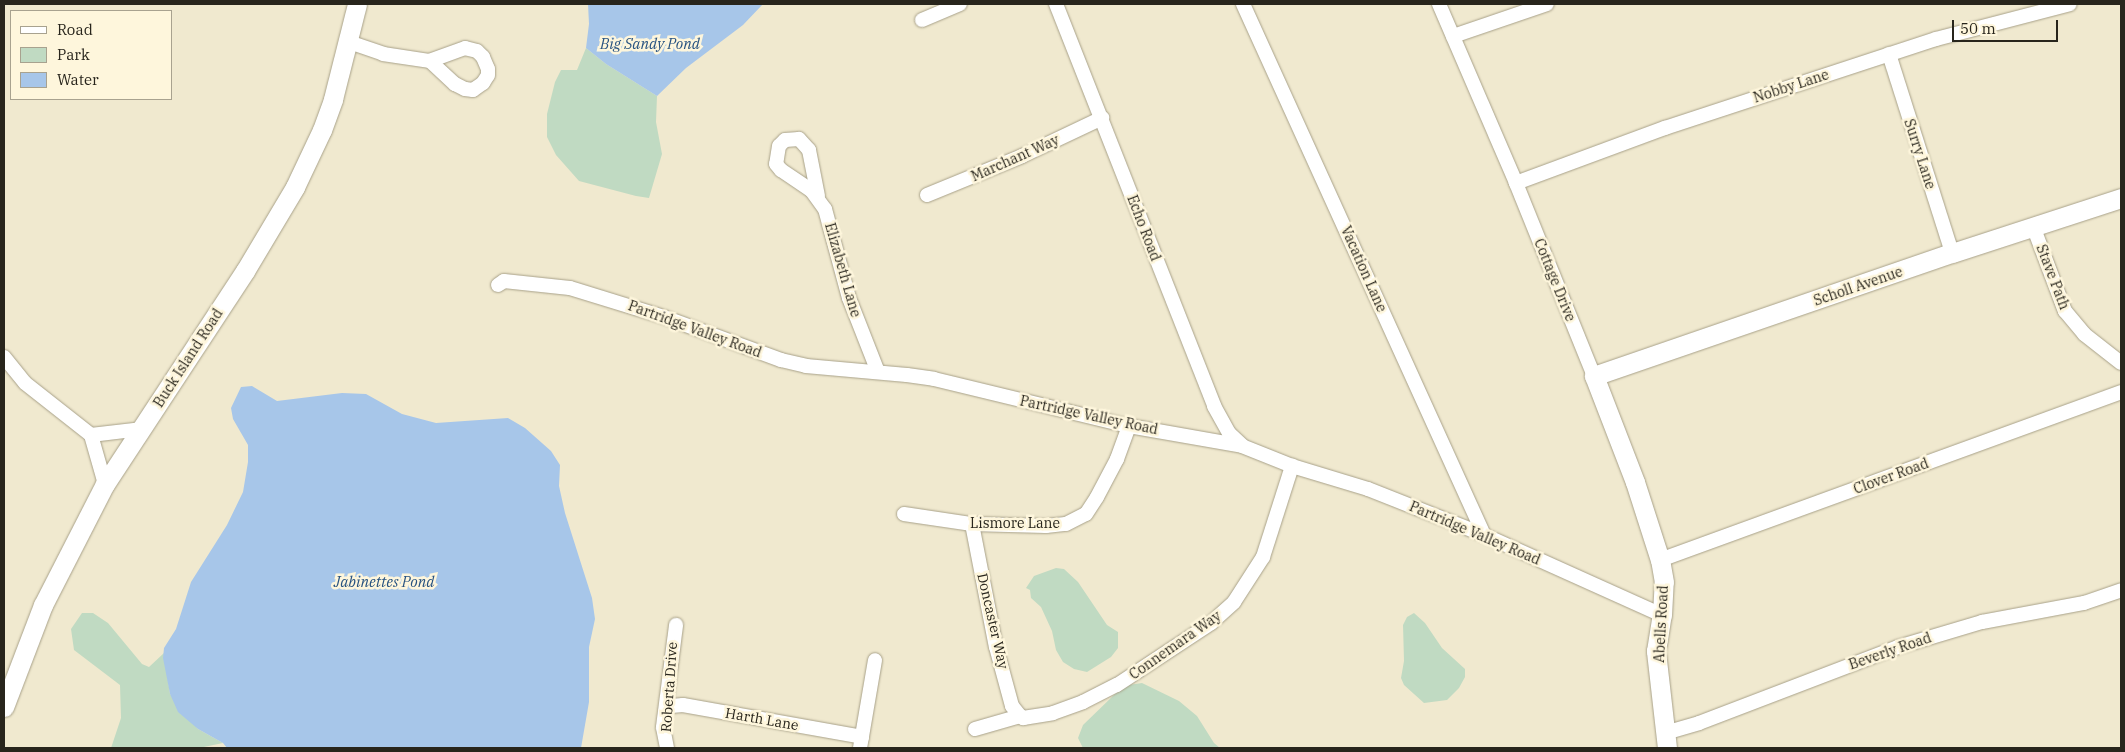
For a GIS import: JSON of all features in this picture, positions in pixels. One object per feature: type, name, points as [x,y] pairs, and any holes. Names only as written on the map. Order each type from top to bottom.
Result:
[{"type":"street","name":"Buck Island Road","points":[[4,707],[43,605],[105,484],[245,271],[295,187],[322,130],[349,42],[357,4]]},
{"type":"street","points":[[922,20],[960,4]]},
{"type":"street","name":"Echo Road","points":[[1056,4],[1214,406],[1229,433],[1242,446]]},
{"type":"street","name":"Vacation Lane","points":[[1243,4],[1484,535]]},
{"type":"street","name":"Cottage Drive","points":[[1439,4],[1516,183],[1594,376],[1635,482],[1660,560]]},
{"type":"street","points":[[1453,36],[1547,4]]},
{"type":"street","name":"Nobby Lane","points":[[1516,183],[1665,128],[1889,54],[1936,39],[2070,4]]},
{"type":"street","points":[[349,42],[383,54],[430,61]]},
{"type":"street","name":"Surry Lane","points":[[1889,54],[1952,253]]},
{"type":"street","name":"Marchant Way","points":[[927,196],[1022,156],[1102,118]]},
{"type":"street","name":"Elizabeth Lane","points":[[818,196],[831,227],[849,298],[878,372]]},
{"type":"street","name":"Scholl Avenue","points":[[1594,376],[1952,253],[2121,198]]},
{"type":"street","name":"Stave Path","points":[[2033,226],[2065,312],[2084,334],[2121,364]]},
{"type":"street","name":"Partridge Valley Road","points":[[498,285],[504,281],[557,285],[641,309],[781,360],[824,369],[878,372],[934,379],[1129,426],[1242,446],[1292,466],[1368,489],[1484,535],[1662,615]]},
{"type":"street","points":[[4,357],[25,383],[91,435],[105,484]]},
{"type":"street","name":"Clover Road","points":[[1660,560],[2121,392]]},
{"type":"street","name":"Lismore Lane","points":[[904,514],[972,524],[1046,526],[1066,524],[1086,514],[1111,471],[1129,426]]},
{"type":"street","points":[[91,435],[141,428]]},
{"type":"street","name":"Connemara Way","points":[[975,729],[1020,716],[1023,718],[1052,713],[1083,702],[1118,685],[1211,623],[1234,602],[1263,557],[1292,466]]},
{"type":"street","name":"Doncaster Way","points":[[972,524],[996,647],[1012,706],[1020,716]]},
{"type":"street","name":"Abells Road","points":[[1660,560],[1664,582],[1662,615],[1656,651],[1666,741]]},
{"type":"street","name":"Beverly Road","points":[[1666,741],[1699,723],[1898,647],[1982,622],[2084,603],[2121,590]]},
{"type":"street","name":"Roberta Drive","points":[[667,748],[663,727],[676,625]]},
{"type":"street","points":[[861,743],[875,660]]},
{"type":"street","name":"Harth Lane","points":[[665,712],[671,706],[683,704],[861,743]]},
{"type":"green space","points":[[586,48],[606,64],[657,96],[656,122],[662,154],[649,198],[579,181],[556,155],[547,137],[547,114],[555,82],[561,70],[577,70]]},
{"type":"green space","points":[[1056,568],[1064,569],[1078,582],[1107,625],[1118,632],[1118,648],[1111,657],[1087,672],[1074,669],[1063,662],[1056,650],[1052,631],[1041,607],[1031,598],[1030,590],[1026,588],[1034,576]]},
{"type":"green space","points":[[82,613],[93,613],[108,623],[142,664],[149,667],[164,653],[170,694],[198,729],[223,743],[199,748],[111,748],[121,718],[120,685],[74,650],[71,629]]},
{"type":"green space","points":[[1414,613],[1425,623],[1442,648],[1465,669],[1465,677],[1459,688],[1447,700],[1424,703],[1404,685],[1401,678],[1404,661],[1403,625],[1407,617]]},
{"type":"green space","points":[[1142,683],[1179,701],[1197,716],[1214,743],[1220,748],[1083,748],[1078,738],[1083,725],[1115,694],[1129,685]]},
{"type":"water","name":"Big Sandy Pond","points":[[588,4],[763,4],[743,25],[686,68],[657,96],[606,64],[586,48],[589,24]]},
{"type":"water","name":"Jabinettes Pond","points":[[252,386],[277,401],[342,393],[366,394],[402,414],[436,423],[508,418],[525,428],[551,451],[560,465],[559,486],[565,513],[592,598],[595,619],[589,647],[589,702],[581,748],[227,748],[223,743],[198,729],[178,712],[170,694],[163,658],[164,648],[176,629],[191,582],[227,525],[243,492],[248,462],[248,445],[233,419],[231,408],[241,387]]}]
